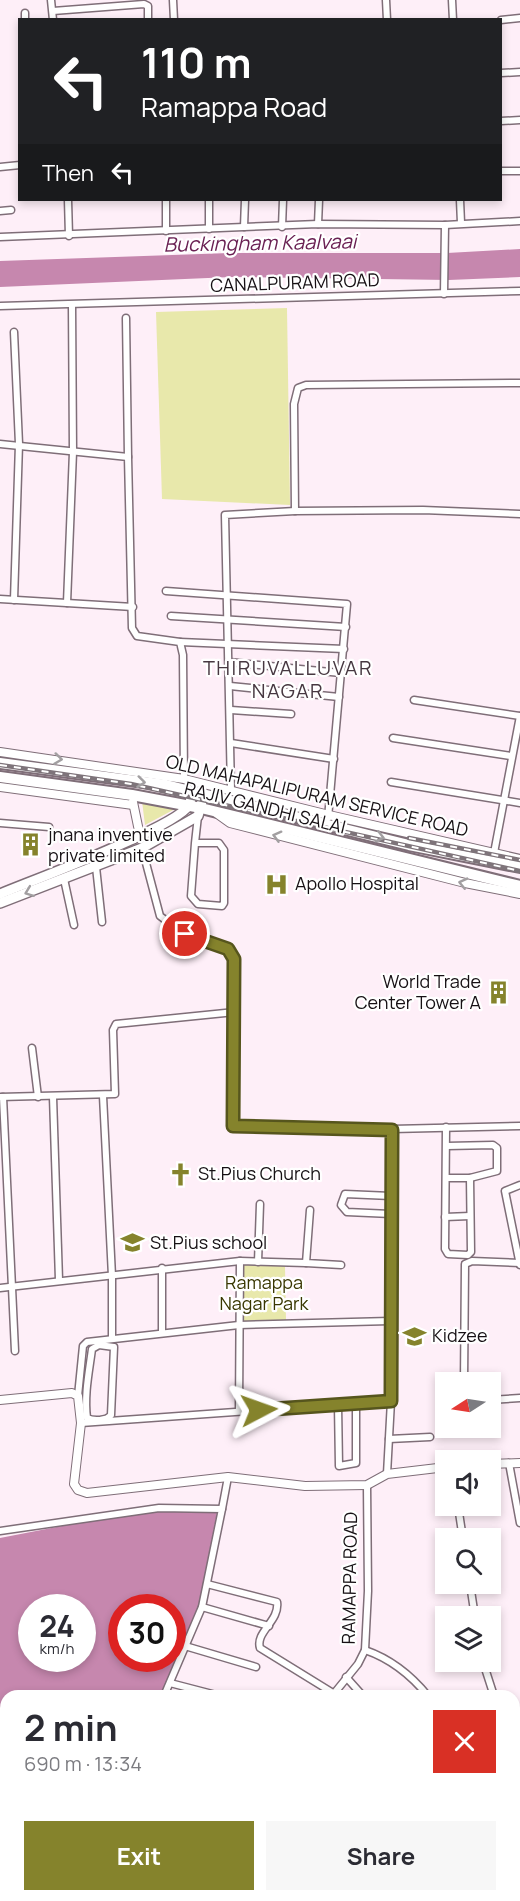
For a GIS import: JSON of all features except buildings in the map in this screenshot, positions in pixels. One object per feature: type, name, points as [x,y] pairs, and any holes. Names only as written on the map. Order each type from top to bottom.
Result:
[{"type":"main road","name":"RAJIV GANDHI SALAI","points":[[0,763],[166,785],[328,820],[409,845],[520,867]]},
{"type":"main road","name":"RAJIV GANDHI SALAI","points":[[0,777],[133,800],[189,806],[199,812],[214,811],[347,850],[520,886]]},
{"type":"main road","points":[[0,894],[140,836],[180,814],[189,806],[192,792]]},
{"type":"main road","points":[[0,903],[142,848],[199,812],[204,794]]},
{"type":"street","points":[[51,0],[53,18]]},
{"type":"street","points":[[173,0],[174,18]]},
{"type":"street","points":[[386,0],[387,18]]},
{"type":"street","points":[[452,0],[453,18]]},
{"type":"street","points":[[53,11],[144,4],[148,6],[148,18]]},
{"type":"street","points":[[502,20],[520,18]]},
{"type":"street","points":[[502,73],[520,72]]},
{"type":"street","points":[[502,121],[520,120]]},
{"type":"street","points":[[0,167],[18,165]]},
{"type":"street","points":[[502,171],[520,171]]},
{"type":"street","points":[[68,201],[69,236]]},
{"type":"street","points":[[165,201],[166,231]]},
{"type":"street","points":[[209,201],[210,229]]},
{"type":"street","points":[[244,201],[244,227]]},
{"type":"street","points":[[282,226],[283,201]]},
{"type":"street","points":[[318,224],[319,201]]},
{"type":"street","points":[[460,201],[461,223]]},
{"type":"street","points":[[0,211],[11,210]]},
{"type":"street","points":[[0,237],[69,236],[318,224],[445,225],[520,221]]},
{"type":"street","points":[[444,294],[445,225]]},
{"type":"street","name":"CANALPURAM ROAD","points":[[0,306],[520,291]]},
{"type":"street","points":[[67,603],[73,452],[72,305]]},
{"type":"street","points":[[126,318],[132,628],[137,636],[180,642],[229,642],[344,649]]},
{"type":"street","points":[[14,600],[19,444],[15,333]]},
{"type":"street","points":[[296,511],[294,404],[298,388],[306,385],[520,383]]},
{"type":"street","points":[[0,444],[19,444],[128,457]]},
{"type":"street","points":[[231,790],[225,515],[296,511],[426,510],[520,514]]},
{"type":"street","points":[[166,591],[347,604],[328,820]]},
{"type":"street","points":[[0,599],[133,606]]},
{"type":"street","points":[[171,616],[346,627]]},
{"type":"street","points":[[180,642],[183,655],[184,779]]},
{"type":"street","points":[[229,662],[341,673]]},
{"type":"street","points":[[230,686],[339,697]]},
{"type":"street","points":[[414,700],[520,716],[494,853]]},
{"type":"street","points":[[231,710],[291,714]]},
{"type":"street","points":[[393,738],[512,756]]},
{"type":"street","points":[[231,743],[334,759]]},
{"type":"street","name":"OLD MAHAPALIPURAM SERVICE ROAD","points":[[0,752],[184,779],[231,790],[328,820],[520,858]]},
{"type":"street","points":[[391,782],[520,803]]},
{"type":"street","points":[[0,787],[133,800],[140,836]]},
{"type":"street","points":[[195,843],[219,843],[224,850],[224,903],[222,906],[198,904],[191,897],[195,843],[199,812]]},
{"type":"street","points":[[0,823],[49,827]]},
{"type":"street","points":[[142,848],[160,916],[167,920],[173,929],[222,946],[232,953],[235,1012],[233,1126],[392,1130],[520,1126]]},
{"type":"street","points":[[347,850],[520,894]]},
{"type":"street","points":[[96,867],[102,921]]},
{"type":"street","points":[[64,879],[74,925]]},
{"type":"street","points":[[15,1351],[2,1097],[111,1095],[117,1091],[113,1030],[116,1024],[235,1012]]},
{"type":"street","points":[[32,1048],[38,1097]]},
{"type":"street","points":[[103,1096],[112,1276],[112,1337]]},
{"type":"street","points":[[53,1097],[59,1280]]},
{"type":"street","points":[[446,1127],[446,1253],[468,1255],[471,1252],[470,1178]]},
{"type":"street","points":[[387,1474],[391,1401],[392,1130]]},
{"type":"street","points":[[446,1178],[470,1178],[497,1171],[497,1148],[494,1145],[447,1146]]},
{"type":"street","points":[[464,1372],[465,1264],[472,1261],[520,1264],[505,1191],[520,1185]]},
{"type":"street","points":[[391,1214],[346,1212],[341,1205],[345,1194],[392,1196]]},
{"type":"street","points":[[258,1262],[260,1204]]},
{"type":"street","points":[[306,1263],[310,1210]]},
{"type":"street","points":[[445,1217],[471,1216]]},
{"type":"street","points":[[0,1287],[240,1261],[340,1265]]},
{"type":"street","points":[[239,1412],[240,1261]]},
{"type":"street","points":[[162,1268],[162,1332]]},
{"type":"street","points":[[390,1321],[239,1325],[112,1337],[84,1343],[78,1391],[81,1423],[74,1484],[78,1490],[87,1493],[228,1477],[305,1486],[367,1485],[387,1474],[435,1468]]},
{"type":"street","points":[[112,1345],[114,1355],[109,1418],[87,1418],[87,1390],[92,1349],[95,1346],[112,1345]]},
{"type":"street","points":[[0,1400],[87,1390]]},
{"type":"street","points":[[501,1399],[520,1398]]},
{"type":"street","points":[[81,1423],[391,1401]]},
{"type":"street","points":[[338,1405],[339,1466],[356,1462],[356,1403]]},
{"type":"street","points":[[389,1439],[430,1437]]},
{"type":"street","points":[[501,1463],[520,1462]]},
{"type":"street","points":[[509,1463],[520,1523]]},
{"type":"street","points":[[186,1644],[202,1607],[228,1477]]},
{"type":"street","name":"RAMAPPA ROAD","points":[[336,1690],[358,1664],[365,1650],[368,1591],[367,1485]]},
{"type":"street","points":[[0,1531],[159,1508],[222,1509]]},
{"type":"street","points":[[207,1584],[277,1602],[277,1614],[259,1641],[262,1651],[324,1690]]},
{"type":"street","points":[[202,1607],[269,1626]]},
{"type":"street","points":[[186,1646],[256,1667]]},
{"type":"street","points":[[365,1650],[383,1656],[414,1678],[423,1690]]},
{"type":"street","points":[[167,1690],[174,1672]]},
{"type":"street","points":[[486,1672],[492,1690]]},
{"type":"street","points":[[346,1677],[358,1690]]},
{"type":"street","points":[[170,1683],[197,1690]]},
{"type":"green space","points":[[287,308],[290,505],[162,499],[156,312]]},
{"type":"green space","points":[[142,801],[175,809],[145,825]]},
{"type":"green space","name":"Ramappa Nagar Park","points":[[243,1265],[285,1266],[286,1320],[243,1322]]},
{"type":"shaded area","points":[[520,249],[520,277],[449,280],[231,277],[0,287],[0,261],[230,253],[447,253]]},
{"type":"shaded area","points":[[166,1511],[217,1513],[199,1604],[186,1635],[186,1594],[108,1594],[108,1672],[171,1672],[163,1690],[0,1690],[0,1538],[103,1518]]},
{"type":"railway","points":[[0,765],[131,784],[520,871]]},
{"type":"railway","points":[[409,838],[520,860]]},
{"type":"place","name":"jnana inventive private limited","points":[[30,845]]},
{"type":"place","name":"Apollo Hospital","points":[[277,884]]},
{"type":"place","name":"World Trade Center Tower A","points":[[499,992]]},
{"type":"place","name":"St.Pius Church","points":[[180,1174]]},
{"type":"place","name":"St.Pius school","points":[[132,1243]]},
{"type":"place","name":"Kidzee","points":[[414,1336]]},
{"type":"district","name":"THIRUVALLUVAR NAGAR","points":[[288,680]]},
{"type":"route","points":[[185,934],[228,949],[234,959],[233,1126],[392,1130],[391,1401],[259,1410]]},
{"type":"water label","name":"Buckingham Kaalvaai","points":[[260,243]]}]
